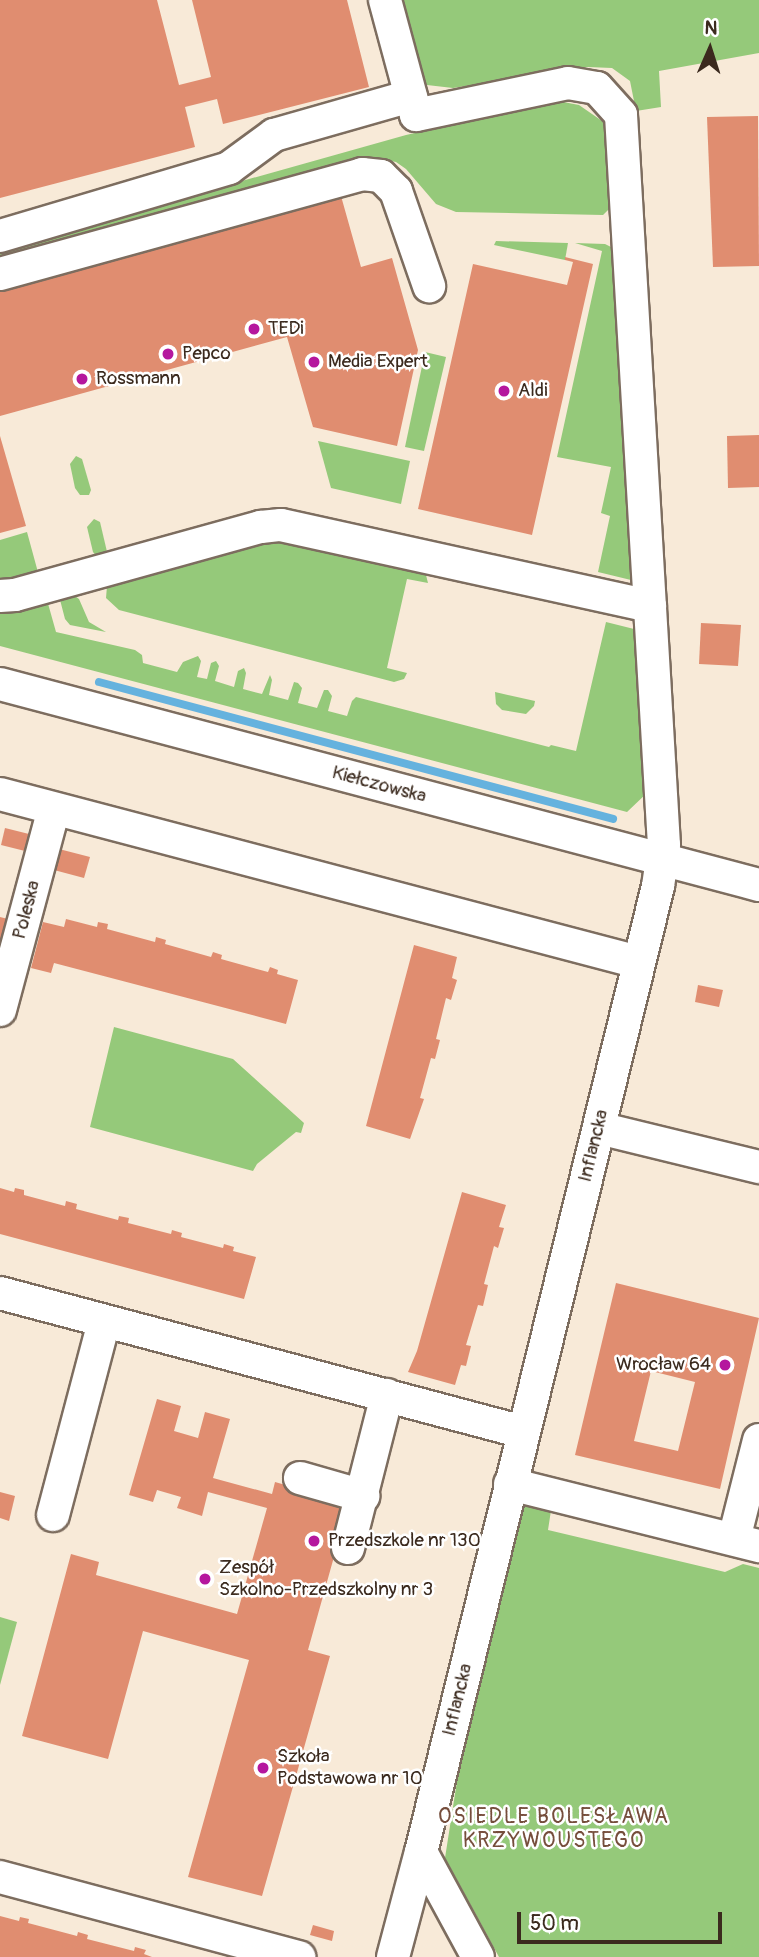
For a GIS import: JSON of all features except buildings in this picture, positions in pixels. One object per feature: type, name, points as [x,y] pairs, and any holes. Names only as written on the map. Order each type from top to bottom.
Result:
[{"type":"street","points":[[0,236],[229,168],[274,135],[411,96],[384,0]]},
{"type":"street","name":"Inflancka","points":[[393,1957],[664,860],[621,115],[597,88],[568,83],[416,115],[411,96]]},
{"type":"street","points":[[0,274],[362,174],[381,176],[396,191],[429,286]]},
{"type":"street","points":[[0,596],[15,595],[261,527],[281,525],[650,606]]},
{"type":"street","name":"Kiełczowska","points":[[0,684],[759,885]]},
{"type":"street","points":[[0,794],[638,962]]},
{"type":"street","name":"Poleska","points":[[0,1010],[54,808]]},
{"type":"street","points":[[599,1128],[759,1167]]},
{"type":"street","points":[[0,1293],[523,1432]]},
{"type":"street","points":[[53,1515],[104,1322]]},
{"type":"street","points":[[348,1548],[387,1395]]},
{"type":"street","points":[[510,1484],[747,1542],[759,1440]]},
{"type":"street","points":[[300,1478],[363,1496]]},
{"type":"street","points":[[421,1852],[478,1957]]},
{"type":"street","points":[[0,1877],[299,1957]]},
{"type":"green space","points":[[396,0],[759,0],[759,53],[659,71],[661,107],[636,111],[630,81],[612,68],[588,67],[453,88],[427,85],[416,73]]},
{"type":"green space","points":[[558,101],[579,105],[605,123],[610,208],[603,215],[456,212],[436,204],[406,169],[396,162],[371,157],[345,163],[344,160],[341,164],[0,258],[0,249],[406,135]]},
{"type":"green space","points":[[496,241],[568,243],[565,260],[494,245]]},
{"type":"green space","points":[[575,243],[605,244],[613,248],[634,575],[631,580],[598,572],[610,516],[601,513],[611,467],[557,457],[602,251]]},
{"type":"green space","points":[[425,352],[446,357],[424,451],[405,447]]},
{"type":"green space","points":[[318,441],[410,461],[401,504],[331,488]]},
{"type":"green space","points":[[76,456],[82,459],[91,490],[89,495],[80,495],[75,488],[70,464]]},
{"type":"green space","points":[[94,519],[100,522],[108,556],[98,558],[93,552],[87,527]]},
{"type":"green space","points":[[27,532],[39,576],[0,585],[0,540]]},
{"type":"green space","points":[[283,539],[425,571],[428,583],[407,579],[387,668],[407,673],[404,679],[394,682],[119,610],[106,598],[107,586],[259,541]]},
{"type":"green space","points":[[72,594],[79,599],[89,622],[106,632],[70,625],[65,619],[59,596]]},
{"type":"green space","points":[[47,600],[56,632],[135,650],[142,655],[143,663],[177,672],[183,662],[198,656],[201,661],[197,677],[207,679],[211,663],[216,661],[219,666],[215,681],[234,687],[238,671],[244,668],[246,673],[243,689],[262,694],[270,675],[272,680],[269,695],[288,700],[294,682],[298,683],[302,688],[298,703],[317,708],[324,690],[328,690],[332,696],[328,711],[347,716],[356,697],[549,747],[551,745],[576,751],[606,622],[638,630],[648,792],[627,812],[0,646],[0,609]]},
{"type":"green space","points":[[495,692],[535,701],[534,706],[526,714],[502,710],[496,704]]},
{"type":"green space","points":[[114,1027],[233,1059],[304,1123],[301,1133],[296,1132],[257,1164],[253,1171],[90,1127]]},
{"type":"green space","points":[[520,1502],[552,1504],[548,1530],[725,1572],[743,1564],[759,1568],[759,1957],[499,1957],[445,1858],[467,1717]]},
{"type":"green space","points":[[0,1617],[17,1622],[0,1685]]},
{"type":"waterway","points":[[99,682],[613,819]]},
{"type":"place","name":"TEDi","points":[[254,329]]},
{"type":"place","name":"Pepco","points":[[168,354]]},
{"type":"place","name":"Media Expert","points":[[314,362]]},
{"type":"place","name":"Rossmann","points":[[82,379]]},
{"type":"place","name":"Aldi","points":[[504,391]]},
{"type":"place","name":"Wrocław 64","points":[[725,1365]]},
{"type":"place","name":"Przedszkole nr 130","points":[[314,1541]]},
{"type":"place","name":"Zespół Szkolno-Przedszkolny nr 3","points":[[205,1579]]},
{"type":"place","name":"Szkoła Podstawowa nr 10","points":[[263,1768]]},
{"type":"district","name":"OSIEDLE BOLESŁAWA KRZYWOUSTEGO","points":[[554,1829]]}]
